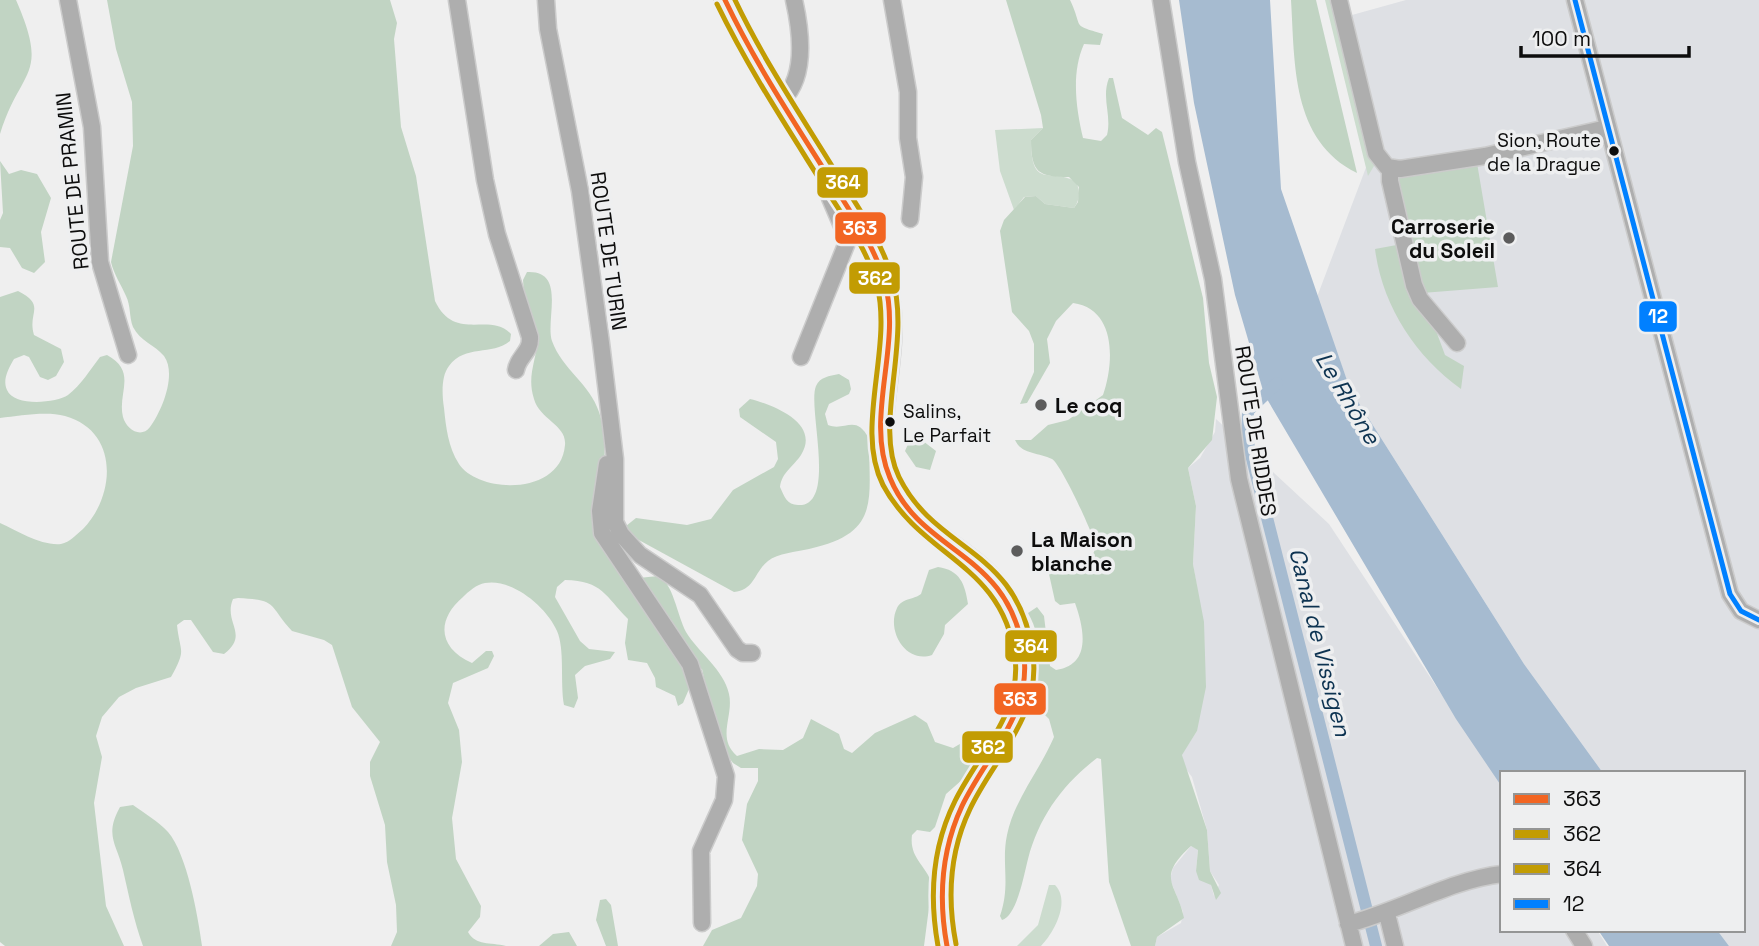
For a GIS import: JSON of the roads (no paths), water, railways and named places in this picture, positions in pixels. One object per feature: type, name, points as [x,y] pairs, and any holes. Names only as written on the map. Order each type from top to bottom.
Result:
[{"type":"main road","points":[[725,0],[875,256],[889,296],[892,346],[883,434],[884,455],[890,480],[920,519],[980,565],[992,578],[1015,616],[1024,652],[1021,699],[1013,725],[968,796],[944,854],[941,906],[947,946]]},
{"type":"street","name":"ROUTE DE PRAMIN","points":[[68,0],[92,127],[100,262],[128,355]]},
{"type":"street","points":[[457,0],[485,180],[497,234],[530,337],[529,348],[517,361],[516,370]]},
{"type":"street","name":"ROUTE DE TURIN","points":[[546,0],[548,29],[586,228],[615,474],[614,509],[621,534],[649,563],[700,595],[737,649],[743,653],[752,653]]},
{"type":"street","points":[[782,100],[795,85],[800,47],[794,0]]},
{"type":"street","points":[[892,0],[908,92],[908,138],[914,177],[910,219]]},
{"type":"street","name":"ROUTE DE RIDDES","points":[[1161,0],[1187,162],[1213,279],[1239,478],[1354,946]]},
{"type":"street","points":[[1339,0],[1376,153],[1382,163],[1390,168],[1485,156],[1607,128]]},
{"type":"street","points":[[1574,0],[1730,594],[1741,611],[1759,620]]},
{"type":"street","points":[[1390,168],[1390,181],[1414,285],[1420,299],[1457,343]]},
{"type":"street","points":[[801,357],[848,240],[830,198],[836,190]]},
{"type":"street","points":[[611,444],[608,447],[601,502],[602,533],[690,664],[726,776],[724,800],[701,850],[702,923]]},
{"type":"street","points":[[1348,924],[1387,914],[1484,876],[1500,874]]},
{"type":"street","points":[[1387,914],[1395,946]]},
{"type":"water","name":"Le Rhône","points":[[1179,0],[1270,0],[1281,189],[1350,389],[1524,664],[1602,771],[1500,771],[1500,784],[1456,719],[1264,394],[1235,295],[1194,103]]},
{"type":"water","points":[[1599,932],[1718,932],[1729,946],[1609,946]]},
{"type":"waterway","name":"Canal de Vissigen","points":[[1277,383],[1248,411],[1247,439],[1376,946]]},
{"type":"place","name":"Sion, Route de la Drague","points":[[1614,151]]},
{"type":"place","name":"Carroserie du Soleil","points":[[1509,238]]},
{"type":"place","name":"Le coq","points":[[1041,405]]},
{"type":"place","name":"Salins, Le Parfait","points":[[890,422]]},
{"type":"place","name":"La Maison blanche","points":[[1017,551]]}]
